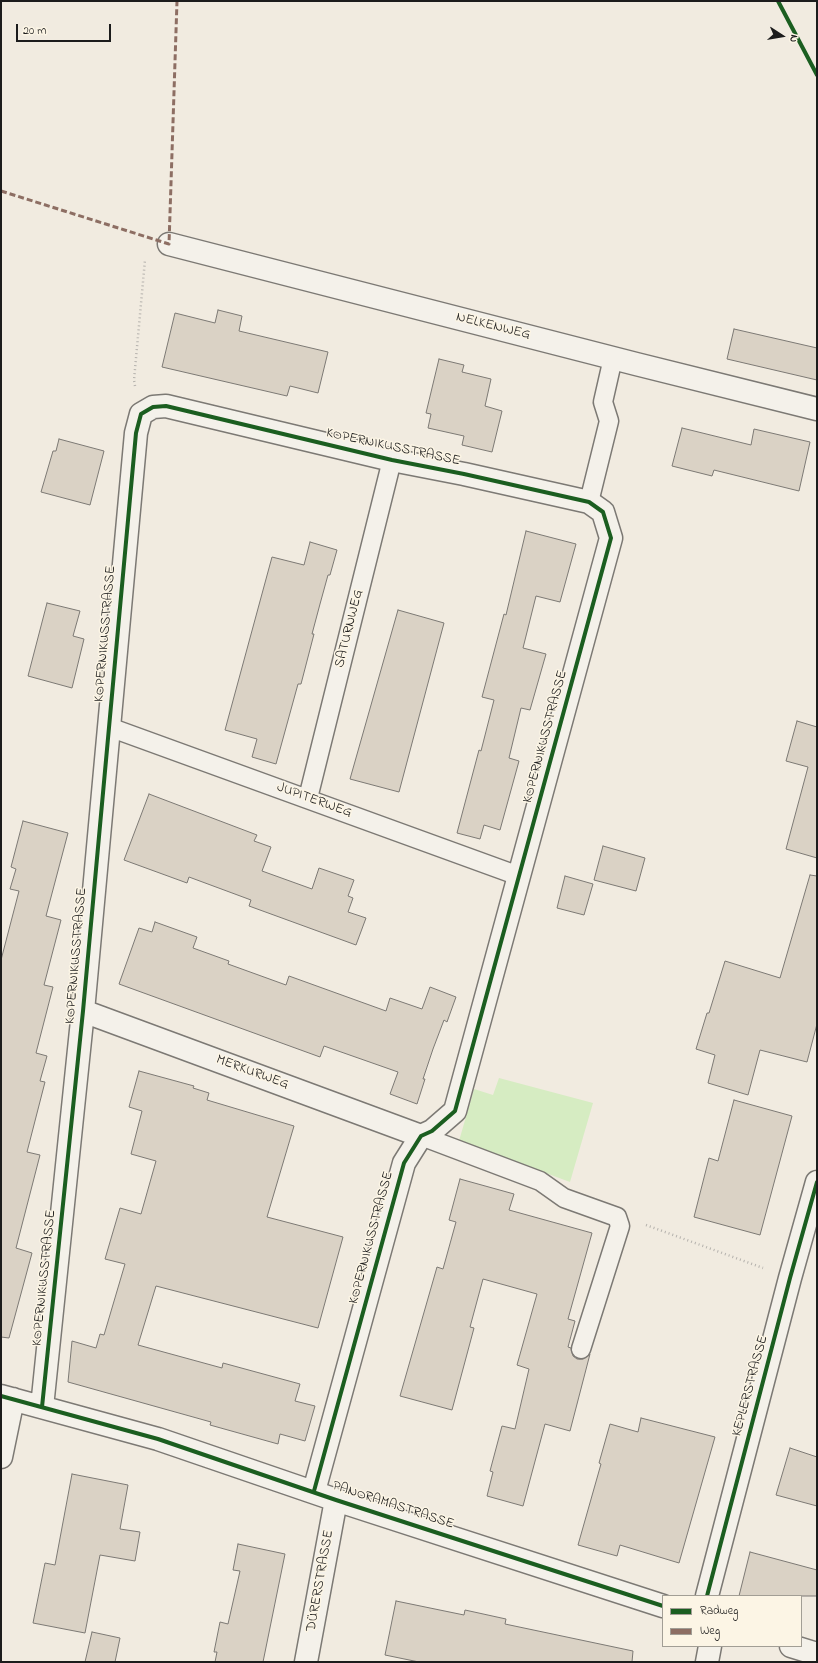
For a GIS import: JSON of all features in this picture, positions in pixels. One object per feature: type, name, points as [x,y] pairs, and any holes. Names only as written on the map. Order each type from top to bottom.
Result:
[{"type":"street","name":"NELKENWEG","points":[[169,244],[613,358],[817,408]]},
{"type":"street","name":"KOPERNIKUSSTRASSE","points":[[42,1407],[83,1011],[136,433],[141,414],[153,407],[166,406],[392,460],[464,474],[589,502],[603,512],[611,538],[455,1111],[432,1131],[421,1136],[404,1163],[314,1491]]},
{"type":"street","name":"MERKURWEG","points":[[83,1011],[421,1136]]},
{"type":"street","name":"KEPLERSTRASSE","points":[[707,1595],[790,1278],[817,1182]]},
{"type":"street","name":"PANORAMASTRASSE","points":[[7,1398],[158,1439],[314,1491],[336,1500],[662,1606]]},
{"type":"street","points":[[1,1457],[7,1398]]},
{"type":"street","name":"DÜRERSTRASSE","points":[[306,1662],[336,1500]]},
{"type":"street","points":[[707,1662],[710,1647]]},
{"type":"street","points":[[794,1647],[817,1654]]},
{"type":"lane","points":[[589,502],[609,421],[603,402],[613,358]]},
{"type":"lane","name":"SATURNWEG","points":[[308,798],[392,460]]},
{"type":"lane","name":"JUPITERWEG","points":[[109,727],[308,798],[519,876]]},
{"type":"lane","points":[[421,1136],[540,1181],[564,1198],[617,1217],[620,1226],[581,1350]]},
{"type":"path","points":[[141,414],[134,380],[145,259]]},
{"type":"path","points":[[617,1217],[638,1222],[790,1278]]},
{"type":"green space","points":[[499,1078],[593,1103],[570,1182],[459,1141],[474,1089],[493,1095]]},
{"type":"building","points":[[218,310],[242,316],[239,331],[328,352],[318,393],[290,386],[287,396],[162,367],[175,313],[215,323]]},
{"type":"building","points":[[734,329],[817,348],[817,380],[727,359]]},
{"type":"building","points":[[439,359],[464,365],[462,372],[491,379],[485,406],[502,411],[492,452],[462,445],[464,436],[428,428],[431,414],[426,413]]},
{"type":"building","points":[[682,428],[751,445],[754,429],[810,442],[799,491],[714,470],[712,476],[672,466]]},
{"type":"building","points":[[59,439],[104,451],[90,505],[41,492],[53,451],[56,451]]},
{"type":"building","points":[[526,531],[576,544],[560,602],[536,596],[523,648],[546,654],[530,710],[521,708],[509,758],[519,761],[500,830],[484,825],[480,839],[457,833],[494,700],[482,697],[504,614],[506,615]]},
{"type":"building","points":[[310,542],[337,550],[320,604],[301,684],[298,684],[276,764],[252,757],[257,739],[225,730],[272,557],[304,565]]},
{"type":"building","points":[[47,603],[80,611],[73,636],[84,639],[72,688],[28,676]]},
{"type":"building","points":[[398,610],[444,623],[399,792],[350,779]]},
{"type":"building","points":[[797,721],[817,727],[817,858],[786,849],[808,767],[786,761]]},
{"type":"building","points":[[149,794],[257,835],[254,841],[271,847],[262,871],[312,889],[319,868],[354,880],[348,896],[353,898],[348,912],[366,918],[356,945],[249,906],[251,900],[189,877],[187,883],[124,860]]},
{"type":"building","points":[[23,821],[68,833],[46,916],[61,920],[44,985],[53,987],[36,1053],[47,1056],[40,1081],[45,1082],[27,1152],[40,1155],[16,1248],[32,1253],[9,1338],[1,1337],[1,960],[19,891],[10,889],[16,869],[11,867]]},
{"type":"building","points":[[603,846],[645,858],[636,891],[594,880]]},
{"type":"building","points":[[810,875],[817,876],[817,1024],[807,1062],[760,1050],[748,1095],[708,1083],[715,1055],[696,1049],[725,961],[780,978]]},
{"type":"building","points":[[565,876],[593,884],[584,915],[557,908]]},
{"type":"building","points":[[155,922],[197,937],[193,948],[229,961],[228,964],[286,985],[289,976],[386,1011],[390,998],[422,1009],[430,987],[456,997],[447,1022],[444,1020],[433,1049],[423,1079],[425,1079],[417,1104],[390,1094],[398,1072],[324,1046],[320,1057],[119,984],[139,928],[152,932]]},
{"type":"building","points":[[139,1071],[194,1086],[193,1088],[209,1093],[207,1100],[294,1126],[267,1217],[343,1237],[318,1328],[156,1286],[138,1345],[222,1368],[223,1363],[300,1384],[295,1401],[315,1406],[305,1441],[280,1434],[278,1444],[210,1425],[211,1422],[68,1382],[72,1341],[96,1348],[100,1334],[104,1335],[125,1264],[105,1259],[120,1208],[141,1214],[156,1161],[131,1154],[142,1111],[129,1107]]},
{"type":"building","points":[[734,1100],[792,1116],[760,1235],[694,1217],[709,1158],[718,1161]]},
{"type":"building","points":[[460,1179],[514,1194],[509,1210],[592,1233],[568,1319],[575,1321],[568,1347],[571,1348],[573,1356],[577,1359],[583,1359],[590,1354],[570,1431],[545,1424],[523,1506],[487,1496],[493,1472],[490,1471],[502,1426],[515,1429],[529,1369],[517,1365],[537,1294],[483,1279],[470,1327],[474,1328],[452,1410],[400,1396],[437,1267],[443,1269],[456,1222],[449,1220]]},
{"type":"building","points":[[641,1418],[715,1437],[679,1563],[620,1545],[617,1556],[578,1545],[601,1464],[599,1463],[610,1424],[638,1432]]},
{"type":"building","points":[[790,1448],[817,1457],[817,1506],[776,1495]]},
{"type":"building","points":[[72,1474],[128,1485],[120,1529],[140,1532],[135,1561],[100,1555],[85,1633],[33,1623],[45,1563],[55,1565]]},
{"type":"building","points":[[238,1544],[285,1554],[263,1662],[215,1662],[217,1652],[214,1652],[220,1622],[228,1624],[240,1571],[233,1570]]},
{"type":"building","points":[[750,1552],[817,1570],[817,1596],[739,1595]]},
{"type":"building","points":[[396,1601],[464,1615],[465,1610],[506,1619],[505,1624],[633,1651],[632,1662],[419,1662],[385,1655]]},
{"type":"building","points":[[92,1632],[120,1638],[115,1662],[85,1662]]},
{"type":"marked path","points":[[1,191],[169,244],[177,1]]},
{"type":"cycle path","points":[[778,1],[817,75]]},
{"type":"cycle path","points":[[42,1407],[83,1011],[136,433],[141,414],[153,407],[166,406],[392,460],[464,474],[589,502],[603,512],[611,538],[455,1111],[432,1131],[421,1136],[404,1163],[314,1491]]},
{"type":"cycle path","points":[[707,1595],[790,1278],[817,1182]]},
{"type":"cycle path","points":[[1,1396],[158,1439],[336,1500],[662,1606]]}]
